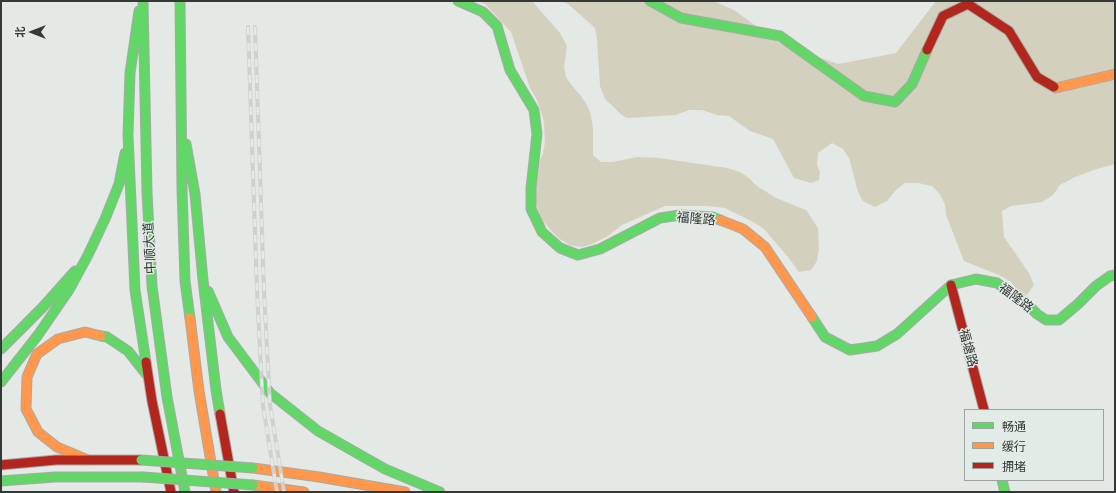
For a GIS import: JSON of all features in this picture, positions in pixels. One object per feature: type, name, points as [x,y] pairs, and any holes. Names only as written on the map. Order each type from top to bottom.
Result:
[{"type":"main road","points":[[141,1],[130,73],[128,135],[135,290],[152,401],[171,492]]},
{"type":"main road","name":"中顺大道","points":[[141,1],[146,192],[152,286],[167,397],[185,492]]},
{"type":"main road","points":[[180,1],[182,189],[185,281],[199,391],[216,492]]},
{"type":"main road","name":"福隆路","points":[[458,1],[483,12],[497,26],[510,70],[534,110],[537,134],[531,188],[531,209],[542,232],[560,248],[578,255],[600,250],[660,218],[680,215],[713,217],[743,229],[766,247],[825,337],[850,350],[877,346],[897,334],[951,285],[976,279],[997,283],[1024,301],[1037,314],[1046,320],[1059,320],[1096,286],[1110,276],[1115,275]]},
{"type":"main road","points":[[650,1],[681,18],[780,36],[864,96],[895,102],[912,84],[943,16],[968,4],[1008,31],[1037,77],[1056,88],[1115,74]]},
{"type":"main road","points":[[181,116],[195,194],[203,280],[216,390],[234,492]]},
{"type":"main road","points":[[1,382],[38,335],[69,290],[88,255],[119,184],[128,135]]},
{"type":"main road","points":[[1,349],[42,308],[88,255]]},
{"type":"main road","points":[[203,280],[228,337],[270,393],[318,431],[385,469],[440,492]]},
{"type":"main road","name":"福塘路","points":[[951,285],[984,409]]},
{"type":"main road","points":[[88,460],[58,447],[38,432],[26,409],[27,377],[37,354],[58,339],[84,332],[107,336],[128,351],[148,377]]},
{"type":"main road","points":[[1,465],[56,460],[141,460],[253,468],[319,477],[405,492]]},
{"type":"main road","points":[[1,481],[55,477],[143,477],[253,485],[304,492]]},
{"type":"main road","points":[[1002,481],[1005,492]]},
{"type":"shaded area","points":[[477,1],[532,1],[560,33],[567,46],[564,67],[566,77],[587,105],[591,115],[593,129],[593,155],[601,162],[612,162],[637,157],[659,158],[727,168],[740,172],[757,186],[776,198],[806,210],[818,228],[819,249],[817,261],[811,270],[799,272],[764,229],[725,208],[707,206],[665,206],[622,225],[608,236],[582,247],[570,245],[558,238],[540,218],[535,200],[540,160],[545,142],[544,122],[541,111],[530,88],[511,32],[485,4]]},
{"type":"shaded area","points":[[561,1],[713,1],[734,10],[781,44],[838,64],[896,53],[936,1],[1115,1],[1115,164],[1075,177],[1060,185],[1053,195],[1042,202],[1011,206],[1002,211],[1004,237],[1029,273],[1034,285],[1027,295],[1017,290],[1011,282],[1001,276],[964,261],[946,215],[945,204],[939,193],[932,186],[918,183],[905,183],[896,190],[887,201],[875,207],[863,201],[858,192],[849,158],[843,149],[832,143],[818,153],[817,165],[820,172],[819,180],[811,183],[794,178],[773,139],[750,131],[729,116],[717,115],[702,110],[689,110],[676,115],[628,118],[623,116],[605,99],[600,86],[595,28],[568,4]]},
{"type":"railway","points":[[248,27],[257,291],[263,406],[277,492]]},
{"type":"railway","points":[[255,27],[264,291],[270,405],[284,492]]},
{"type":"traffic: fast","points":[[143,1],[147,192],[152,286],[167,397],[185,492]]},
{"type":"traffic: fast","points":[[180,1],[182,189],[185,281],[190,318]]},
{"type":"traffic: fast","points":[[458,1],[483,12],[497,26],[510,70],[534,110],[537,134],[531,188],[531,209],[542,232],[560,248],[578,255],[600,249],[660,218],[680,215],[713,217],[720,220]]},
{"type":"traffic: fast","points":[[650,1],[681,18],[780,36],[864,96],[895,102],[912,84],[927,50]]},
{"type":"traffic: fast","points":[[139,11],[130,73],[128,135],[135,290],[146,362]]},
{"type":"traffic: fast","points":[[186,144],[195,194],[203,280],[220,414]]},
{"type":"traffic: fast","points":[[1,382],[38,335],[69,290],[88,255],[119,184],[125,153]]},
{"type":"traffic: fast","points":[[1,349],[42,308],[75,271]]},
{"type":"traffic: fast","points":[[812,317],[825,337],[850,350],[877,346],[897,334],[951,285],[976,279],[997,283],[1024,301],[1037,314],[1046,320],[1059,320],[1096,286],[1110,276],[1115,275]]},
{"type":"traffic: fast","points":[[208,291],[228,337],[270,393],[318,431],[385,469],[440,492]]},
{"type":"traffic: fast","points":[[101,336],[107,337],[128,351],[147,375]]},
{"type":"traffic: fast","points":[[141,460],[253,468]]},
{"type":"traffic: fast","points":[[1,481],[55,477],[143,477]]},
{"type":"traffic: fast","points":[[143,477],[253,485]]},
{"type":"traffic: fast","points":[[1002,481],[1005,492]]},
{"type":"traffic: slow","points":[[1054,87],[1056,88],[1115,74]]},
{"type":"traffic: slow","points":[[720,220],[743,229],[765,247],[812,317]]},
{"type":"traffic: slow","points":[[190,318],[199,391],[216,492]]},
{"type":"traffic: slow","points":[[88,460],[57,447],[38,432],[26,409],[27,377],[37,354],[58,339],[85,332],[101,336]]},
{"type":"traffic: slow","points":[[253,468],[319,477],[405,492]]},
{"type":"traffic: slow","points":[[253,485],[304,492]]},
{"type":"traffic: jam","points":[[927,50],[943,16],[968,4],[1009,31],[1037,77],[1054,87]]},
{"type":"traffic: jam","points":[[951,285],[984,409]]},
{"type":"traffic: jam","points":[[146,362],[152,401],[171,492]]},
{"type":"traffic: jam","points":[[220,414],[234,492]]},
{"type":"traffic: jam","points":[[1,465],[56,460],[141,460]]}]
